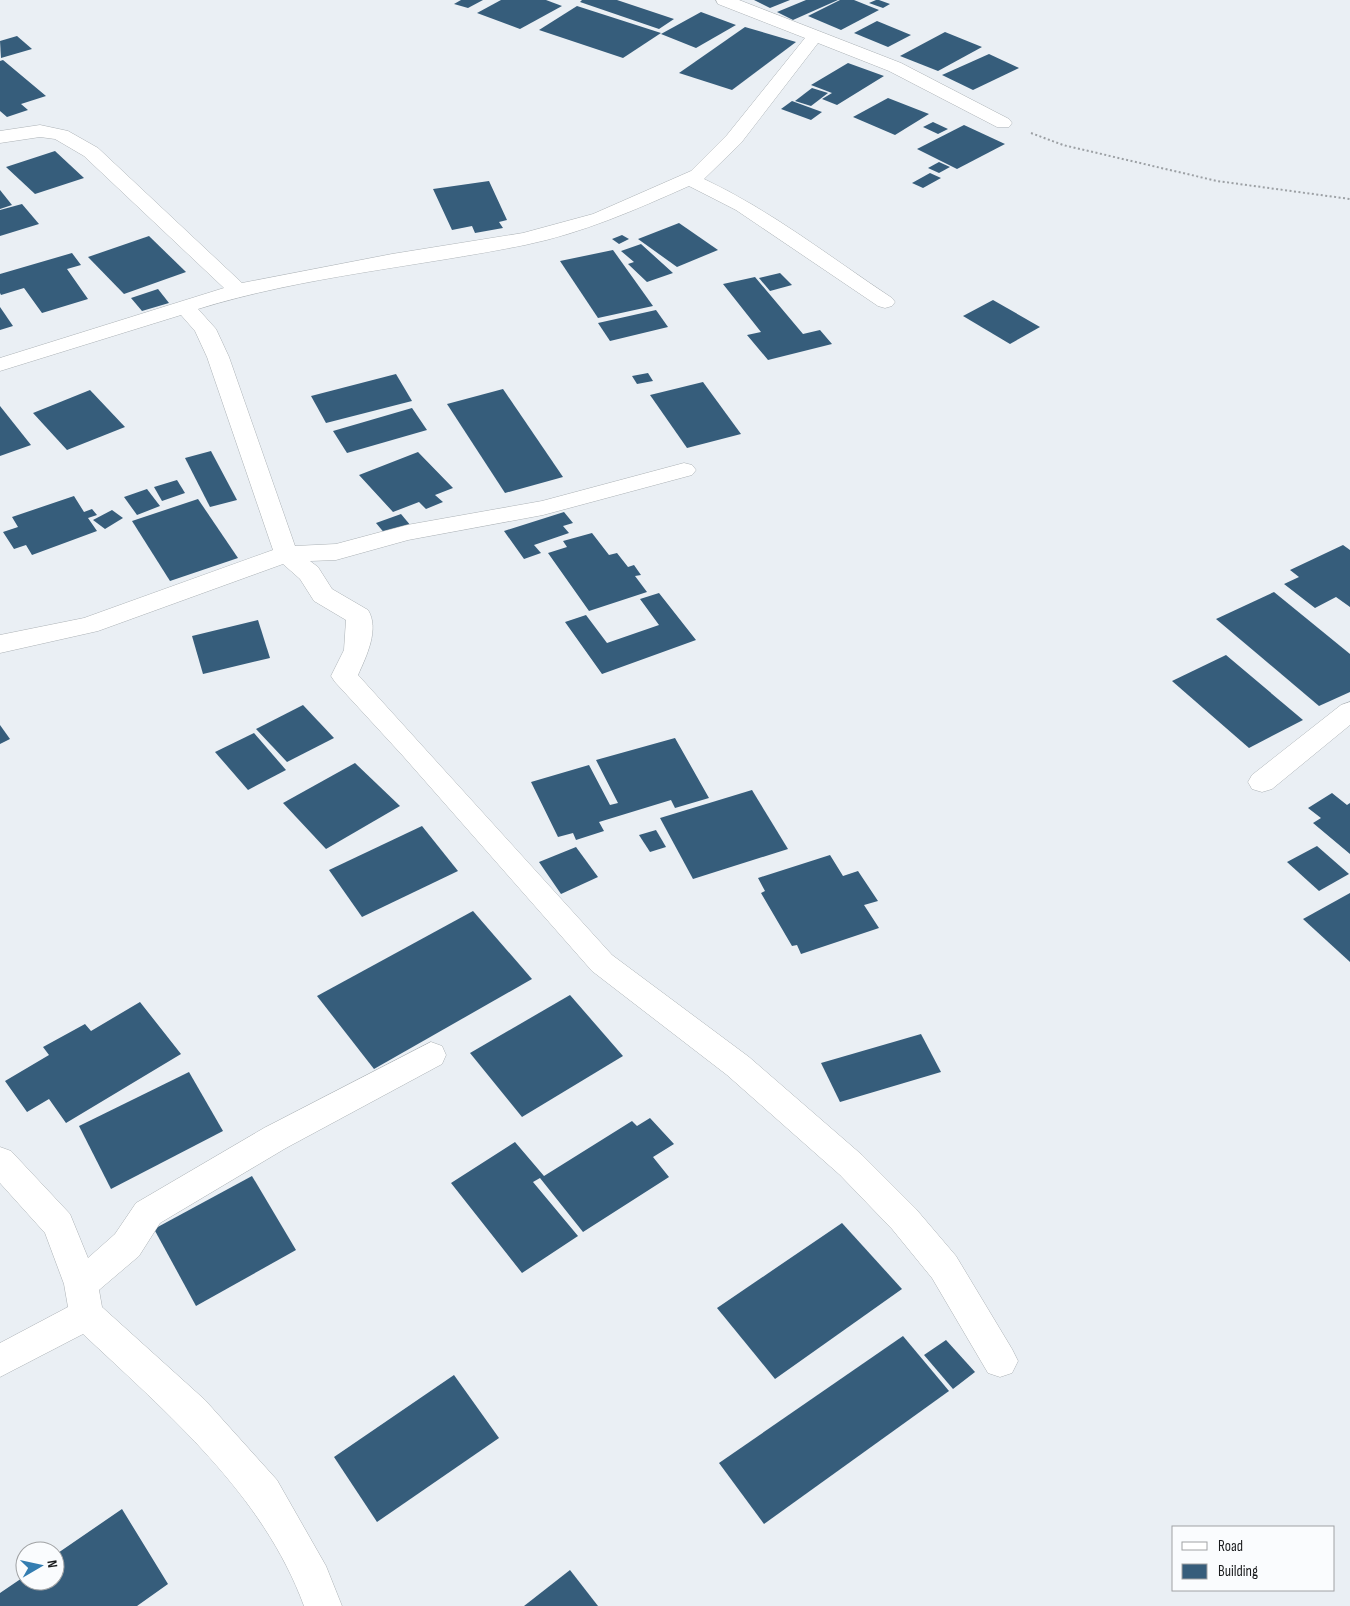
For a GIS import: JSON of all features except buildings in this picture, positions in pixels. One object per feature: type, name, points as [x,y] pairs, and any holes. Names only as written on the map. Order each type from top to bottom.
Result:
[{"type":"street","points":[[724,0],[814,37],[895,67],[1003,123]]},
{"type":"street","points":[[0,365],[238,290],[392,260],[525,239],[600,218],[698,175],[734,139],[814,37]]},
{"type":"street","points":[[0,137],[40,131],[61,135],[91,152],[238,290]]},
{"type":"street","points":[[689,179],[742,206],[806,247],[841,275],[885,302]]},
{"type":"street","points":[[184,306],[205,329],[218,357],[286,554],[309,573],[323,595],[359,616],[357,650],[344,676],[412,749],[602,963],[738,1066],[851,1165],[904,1219],[944,1266],[1000,1360]]},
{"type":"street","points":[[0,644],[89,625],[286,554],[336,552],[407,533],[543,508],[684,470]]},
{"type":"street","points":[[1262,782],[1350,711]]},
{"type":"street","points":[[0,1361],[83,1300],[127,1245],[148,1212],[275,1138],[431,1055]]},
{"type":"street","points":[[0,1161],[58,1224],[83,1300],[192,1412],[264,1493],[313,1579],[323,1606]]},
{"type":"path","points":[[1003,123],[1063,145],[1217,181],[1350,199]]}]
